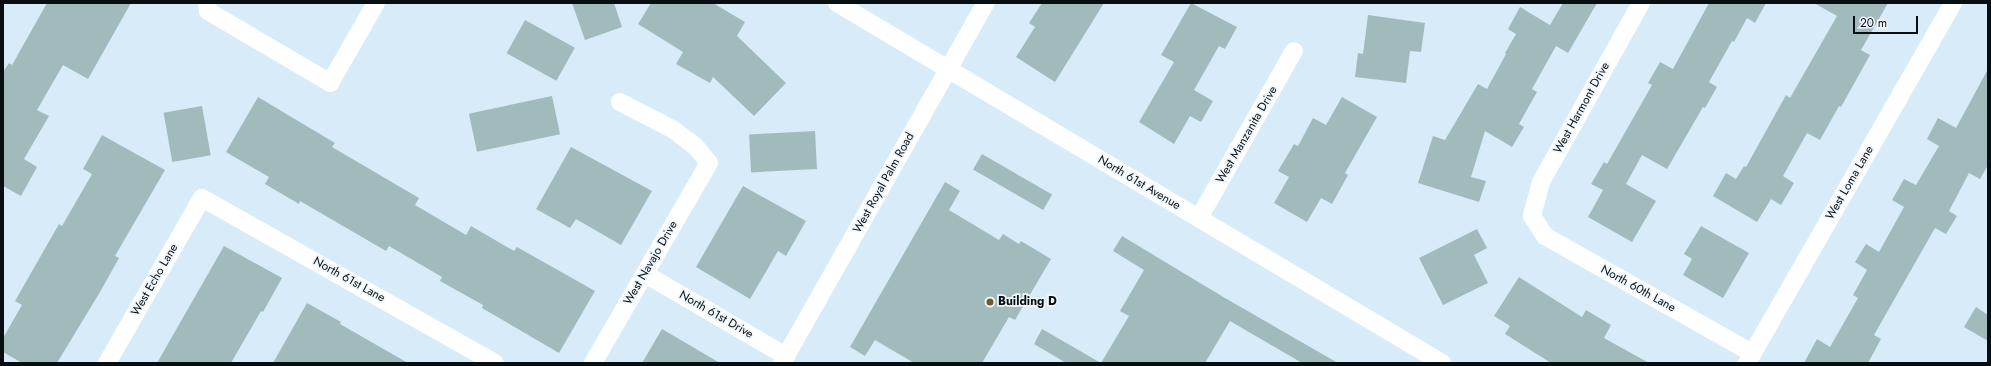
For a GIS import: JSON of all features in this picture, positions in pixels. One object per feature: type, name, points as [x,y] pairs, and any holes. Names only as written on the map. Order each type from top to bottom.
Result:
[{"type":"street","points":[[207,3],[208,11],[330,83],[376,3]]},
{"type":"street","name":"North 61st Avenue","points":[[837,3],[1442,363]]},
{"type":"street","name":"West Royal Palm Road","points":[[784,359],[986,3]]},
{"type":"street","name":"West Harmont Drive","points":[[1532,216],[1541,182],[1641,3]]},
{"type":"street","name":"West Loma Lane","points":[[1750,358],[1954,3]]},
{"type":"street","name":"West Manzanita Drive","points":[[1199,218],[1294,51]]},
{"type":"street","name":"West Navajo Drive","points":[[593,363],[709,164],[695,146],[674,130],[620,102]]},
{"type":"street","name":"West Echo Lane","points":[[107,363],[202,198]]},
{"type":"street","name":"North 61st Lane","points":[[202,198],[495,363]]},
{"type":"street","name":"North 60th Lane","points":[[1532,216],[1545,236],[1750,358]]},
{"type":"street","name":"North 61st Drive","points":[[645,274],[784,359]]},
{"type":"building","points":[[47,3],[131,3],[88,79],[63,65],[37,110],[49,116],[24,159],[37,167],[21,196],[3,186],[3,72],[9,63],[12,65]]},
{"type":"building","points":[[572,3],[614,3],[622,27],[585,40]]},
{"type":"building","points":[[651,3],[713,3],[745,22],[737,36],[786,83],[754,116],[713,77],[710,83],[676,64],[683,52],[638,24]]},
{"type":"building","points":[[1042,3],[1104,3],[1055,82],[1016,57],[1035,27],[1029,23]]},
{"type":"building","points":[[1191,3],[1237,27],[1225,49],[1219,46],[1194,90],[1213,101],[1201,122],[1190,116],[1174,144],[1139,122],[1174,62],[1161,55]]},
{"type":"building","points":[[1563,3],[1597,3],[1568,53],[1556,46],[1532,89],[1537,92],[1519,124],[1524,127],[1512,147],[1485,131],[1471,177],[1486,181],[1479,202],[1418,183],[1433,136],[1445,140],[1478,84],[1487,89],[1516,34],[1508,29],[1520,7],[1550,25]]},
{"type":"building","points":[[1709,3],[1766,3],[1755,23],[1747,18],[1734,42],[1732,41],[1709,82],[1717,87],[1705,108],[1703,107],[1667,169],[1642,155],[1626,184],[1656,201],[1632,242],[1588,217],[1603,190],[1591,184],[1604,162],[1607,164],[1652,85],[1648,83],[1660,62],[1673,69]]},
{"type":"building","points":[[1814,3],[1888,3],[1861,50],[1870,55],[1841,107],[1839,106],[1820,140],[1807,133],[1783,176],[1794,183],[1781,205],[1771,199],[1757,222],[1713,196],[1726,173],[1736,179],[1744,166],[1746,167],[1786,95],[1790,98],[1837,16]]},
{"type":"building","points":[[1368,15],[1425,23],[1421,52],[1410,51],[1406,83],[1355,77],[1358,53],[1363,54]]},
{"type":"building","points":[[525,20],[575,48],[556,81],[507,53]]},
{"type":"building","points":[[1988,69],[1988,165],[1980,179],[1969,173],[1949,211],[1957,216],[1946,234],[1935,228],[1874,335],[1881,339],[1868,363],[1804,363],[1817,339],[1830,347],[1858,298],[1853,295],[1867,270],[1855,262],[1866,244],[1879,252],[1904,207],[1892,200],[1904,179],[1916,185],[1939,146],[1927,139],[1938,118],[1956,128]]},
{"type":"building","points":[[552,96],[560,134],[477,152],[469,114]]},
{"type":"building","points":[[258,97],[335,143],[332,147],[419,198],[415,205],[466,235],[471,226],[514,251],[517,247],[595,291],[559,353],[482,308],[483,305],[440,281],[442,277],[389,246],[386,251],[300,201],[299,204],[265,184],[269,177],[226,152]]},
{"type":"building","points":[[1342,97],[1377,117],[1345,173],[1348,175],[1332,204],[1321,198],[1307,222],[1274,203],[1289,177],[1278,171],[1294,144],[1298,146],[1313,118],[1326,125]]},
{"type":"building","points":[[202,106],[211,155],[172,162],[164,113]]},
{"type":"building","points":[[815,131],[817,169],[751,172],[749,134]]},
{"type":"building","points":[[102,135],[165,170],[115,256],[119,258],[100,292],[57,363],[22,363],[3,352],[3,338],[22,305],[15,301],[59,224],[62,226],[92,174],[83,169]]},
{"type":"building","points":[[571,147],[652,191],[621,245],[576,219],[570,228],[536,209]]},
{"type":"building","points":[[982,154],[1052,194],[1043,210],[973,170]]},
{"type":"building","points":[[945,182],[960,191],[949,210],[999,240],[1003,234],[1019,244],[1021,241],[1051,259],[1015,320],[1009,317],[982,363],[914,363],[875,340],[865,356],[850,347]]},
{"type":"building","points":[[743,186],[806,221],[786,256],[778,251],[750,299],[696,267]]},
{"type":"building","points":[[1701,226],[1749,253],[1723,298],[1683,275],[1692,259],[1684,254]]},
{"type":"building","points":[[1477,229],[1487,248],[1474,255],[1488,283],[1443,305],[1419,258]]},
{"type":"building","points":[[1122,236],[1225,298],[1338,363],[1302,363],[1230,321],[1205,363],[1101,363],[1129,316],[1120,311],[1144,270],[1113,251]]},
{"type":"building","points":[[224,246],[282,278],[263,312],[261,311],[231,363],[157,363]]},
{"type":"building","points":[[1519,277],[1582,317],[1586,310],[1611,325],[1604,338],[1649,363],[1551,363],[1505,334],[1510,326],[1494,316]]},
{"type":"building","points":[[307,303],[341,322],[340,324],[408,363],[273,363]]},
{"type":"building","points":[[1976,307],[1988,315],[1988,341],[1964,327]]},
{"type":"building","points":[[662,329],[720,363],[642,363]]},
{"type":"building","points":[[1042,329],[1101,363],[1066,363],[1034,344]]},
{"type":"place","name":"Building D","points":[[990,302]]}]
